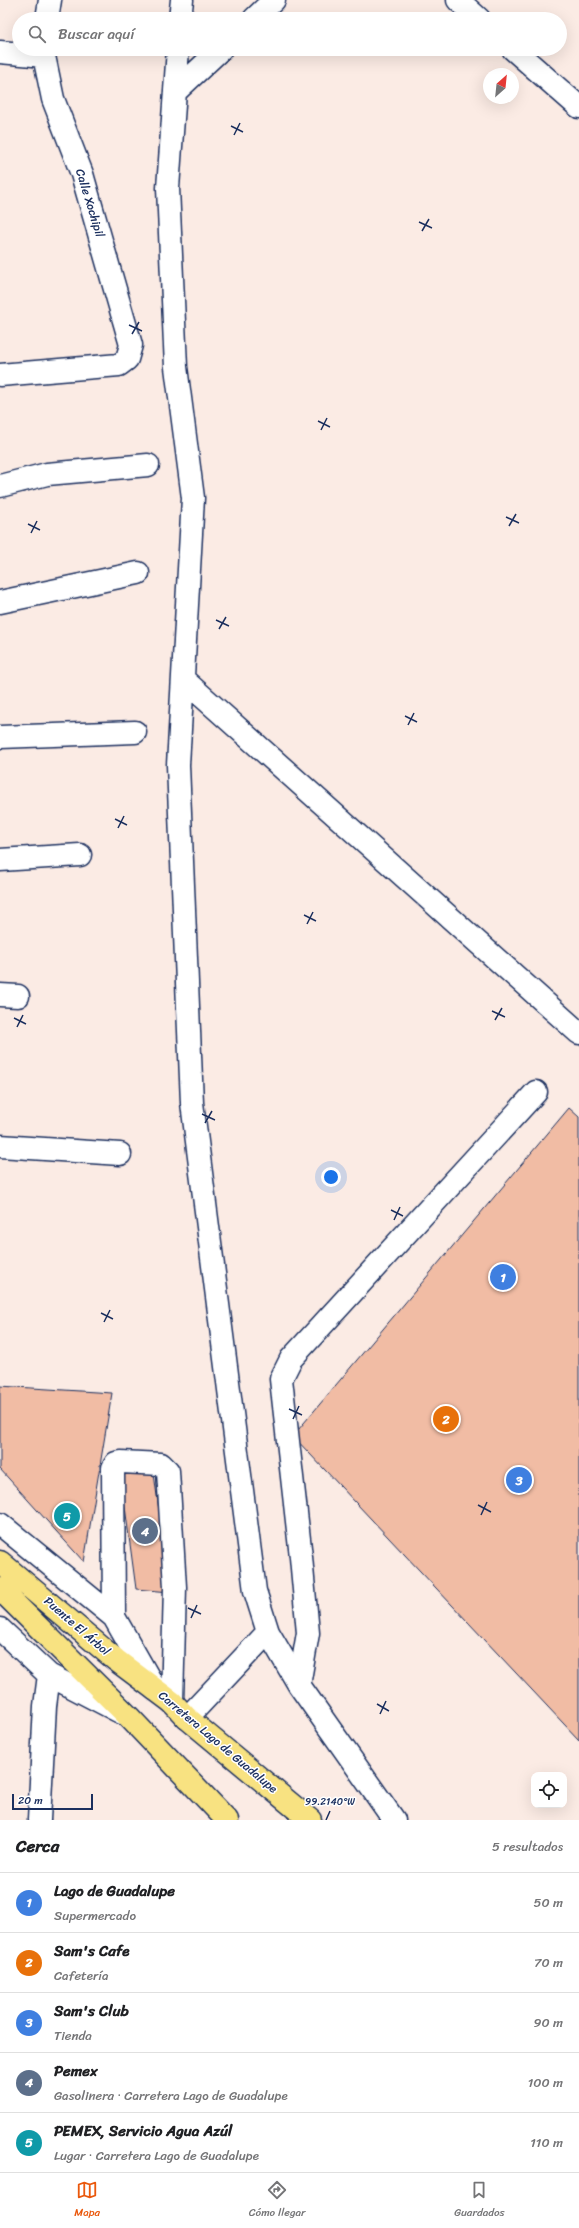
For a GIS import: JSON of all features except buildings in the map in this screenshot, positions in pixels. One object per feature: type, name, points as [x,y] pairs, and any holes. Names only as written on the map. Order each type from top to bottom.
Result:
[{"type":"main road","name":"Puente El Árbol","points":[[0,1562],[116,1660],[163,1695]]},
{"type":"main road","name":"Puente El Árbol","points":[[0,1589],[129,1716]]},
{"type":"main road","name":"Carretera Lago de Guadalupe","points":[[163,1695],[187,1718],[310,1820]]},
{"type":"main road","points":[[129,1716],[227,1820]]},
{"type":"street","points":[[49,12],[50,0]]},
{"type":"street","points":[[181,12],[182,0]]},
{"type":"street","points":[[261,12],[274,0]]},
{"type":"street","points":[[458,0],[471,12]]},
{"type":"street","points":[[0,52],[12,52]]},
{"type":"street","name":"Calle Xochipil","points":[[0,375],[119,365],[127,359],[131,345],[82,174],[53,99],[45,56]]},
{"type":"street","points":[[178,56],[168,188],[176,367],[193,498],[178,765],[192,1103],[255,1591],[268,1632],[299,1686],[394,1820]]},
{"type":"street","points":[[175,92],[214,56]]},
{"type":"street","points":[[521,56],[579,107]]},
{"type":"street","points":[[0,486],[47,474],[148,465]]},
{"type":"street","points":[[0,602],[138,573]]},
{"type":"street","points":[[183,679],[579,1033]]},
{"type":"street","points":[[0,737],[135,732]]},
{"type":"street","points":[[0,860],[80,855]]},
{"type":"street","points":[[299,1686],[308,1633],[302,1557],[281,1379],[291,1359],[536,1092]]},
{"type":"street","points":[[0,1146],[120,1154]]},
{"type":"street","points":[[114,1617],[113,1468],[116,1463],[121,1462],[161,1464],[168,1471],[175,1588],[163,1695]]},
{"type":"street","name":"Carretera Lago de Guadalupe","points":[[0,1524],[114,1617],[163,1695]]},
{"type":"street","points":[[0,1629],[49,1675],[129,1716]]},
{"type":"street","points":[[187,1718],[268,1632]]},
{"type":"street","points":[[39,1820],[45,1706],[49,1675]]},
{"type":"place","name":"Lago de Guadalupe","points":[[503,1277]]},
{"type":"place","name":"Sam's Cafe","points":[[446,1419]]},
{"type":"place","name":"Sam's Club","points":[[519,1480]]},
{"type":"place","name":"PEMEX, Servicio Agua Azúl","points":[[67,1516]]},
{"type":"place","name":"Pemex","points":[[145,1531]]}]
